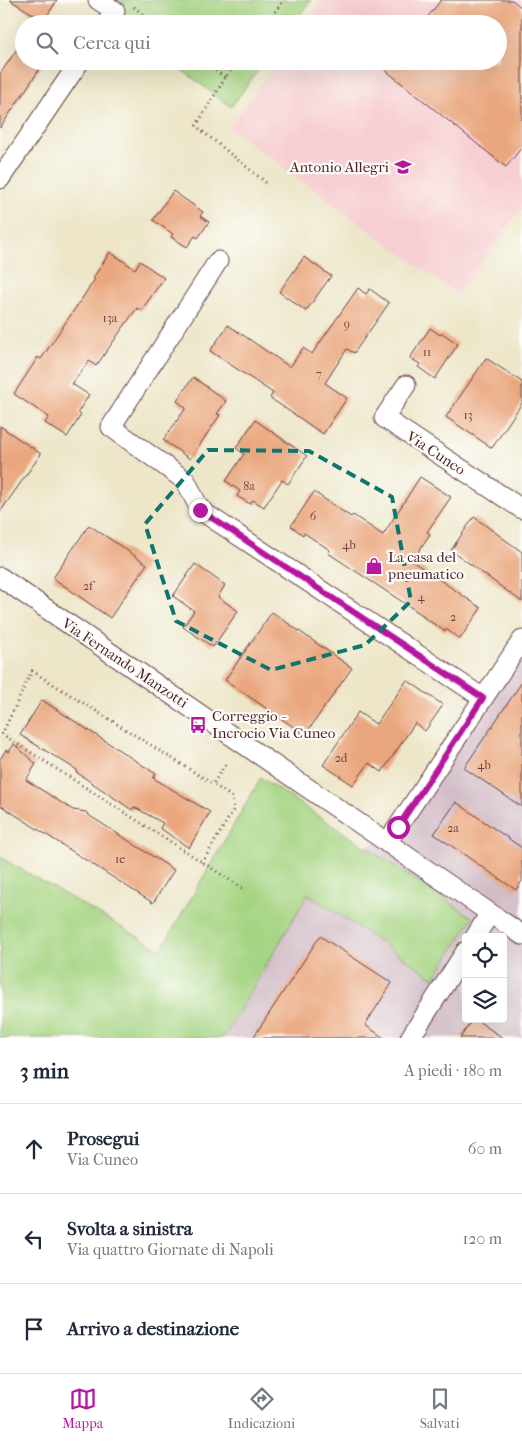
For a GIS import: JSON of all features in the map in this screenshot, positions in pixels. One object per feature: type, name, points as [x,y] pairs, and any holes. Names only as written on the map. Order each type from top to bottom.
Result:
[{"type":"street","points":[[98,0],[115,11],[112,15]]},
{"type":"street","points":[[0,179],[74,70]]},
{"type":"street","points":[[218,262],[112,427],[186,481],[200,510],[483,698]]},
{"type":"street","name":"Via Cuneo","points":[[406,386],[384,418],[522,509]]},
{"type":"street","name":"Via Fernando Manzotti","points":[[0,577],[522,935]]},
{"type":"street","points":[[387,844],[522,640]]},
{"type":"street","points":[[478,933],[490,913]]},
{"type":"street","points":[[410,1038],[462,957]]},
{"type":"path","points":[[273,15],[284,0]]},
{"type":"path","points":[[128,4],[143,15]]},
{"type":"path","points":[[215,70],[225,78]]},
{"type":"path","points":[[231,70],[196,126],[269,185]]},
{"type":"path","points":[[202,863],[234,809],[232,797],[32,671],[2,734],[202,863],[244,889]]},
{"type":"path","points":[[213,784],[225,765]]},
{"type":"highlighted area","points":[[208,450],[309,451],[392,497],[411,601],[365,645],[271,670],[176,621],[145,524]]},
{"type":"shaded area","name":"Antonio Allegri","points":[[322,0],[522,0],[522,207],[458,295],[229,128],[271,70],[507,70],[507,15],[311,15]]},
{"type":"shaded area","points":[[522,630],[522,1038],[217,1038],[297,888],[387,835]]},
{"type":"green space","points":[[89,0],[311,0],[300,15],[109,15]]},
{"type":"green space","points":[[182,70],[258,70],[231,107]]},
{"type":"green space","points":[[261,778],[473,918],[434,978],[308,894],[223,1038],[0,1038],[0,857],[161,950]]},
{"type":"building","points":[[10,0],[57,0],[48,15],[34,15]]},
{"type":"building","points":[[441,0],[512,0],[522,8],[522,147],[506,167],[385,70],[507,70],[507,15],[429,15]]},
{"type":"building","points":[[15,52],[15,70],[39,70],[0,128],[0,74]]},
{"type":"building","points":[[173,191],[203,212],[200,216],[209,222],[198,238],[195,236],[187,247],[171,237],[173,234],[153,220]]},
{"type":"building","points":[[110,252],[135,269],[140,261],[164,278],[141,311],[137,308],[96,366],[89,361],[72,384],[89,395],[78,412],[81,415],[67,437],[45,423],[49,417],[14,394],[38,357],[41,359],[95,279],[93,278]]},
{"type":"building","points":[[304,257],[331,276],[306,311],[279,292]]},
{"type":"building","points":[[358,288],[366,294],[370,289],[389,303],[354,353],[347,349],[325,383],[347,398],[323,434],[270,398],[273,393],[210,351],[228,325],[290,367],[303,348],[312,354]]},
{"type":"building","points":[[430,328],[440,335],[442,333],[458,344],[435,379],[418,367],[420,364],[410,358]]},
{"type":"building","points":[[486,358],[522,382],[522,403],[492,448],[446,417]]},
{"type":"building","points":[[193,377],[226,401],[217,414],[220,415],[190,459],[163,440],[186,408],[177,401]]},
{"type":"building","points":[[255,420],[307,456],[288,484],[282,480],[264,507],[253,500],[250,504],[237,496],[240,491],[226,481],[244,454],[236,448]]},
{"type":"building","points":[[0,426],[41,454],[0,512]]},
{"type":"building","points":[[420,477],[451,497],[427,532],[430,534],[412,561],[481,608],[460,639],[423,617],[328,553],[330,550],[291,526],[314,492],[351,517],[353,515],[383,535]]},
{"type":"building","points":[[474,517],[522,552],[522,602],[451,550]]},
{"type":"building","points":[[89,525],[147,564],[110,618],[53,578]]},
{"type":"building","points":[[195,564],[225,585],[218,597],[238,611],[213,647],[183,627],[194,611],[173,596]]},
{"type":"building","points":[[272,612],[352,668],[305,735],[225,680]]},
{"type":"building","points":[[407,680],[443,705],[425,731],[415,723],[382,772],[369,763],[353,785],[323,765],[358,712],[376,724]]},
{"type":"building","points":[[522,682],[522,807],[464,768]]},
{"type":"building","points":[[42,700],[156,774],[153,778],[210,812],[189,848],[160,828],[163,823],[134,807],[132,810],[76,772],[77,770],[20,735]]},
{"type":"building","points":[[14,744],[36,764],[26,780],[73,810],[86,812],[174,870],[153,903],[0,805],[0,759],[6,750],[9,752]]},
{"type":"building","points":[[456,802],[522,848],[522,881],[516,890],[434,834]]},
{"type":"building","points":[[320,936],[392,983],[365,1025],[384,1038],[253,1038]]},
{"type":"building","points":[[470,1023],[481,1023],[503,1038],[460,1038]]},
{"type":"place","name":"Antonio Allegri","points":[[403,167]]},
{"type":"place","name":"La casa del pneumatico","points":[[374,566]]},
{"type":"place","name":"Correggio - Incrocio Via Cuneo","points":[[198,725]]},
{"type":"route","points":[[200,510],[483,698],[398,827]]}]
